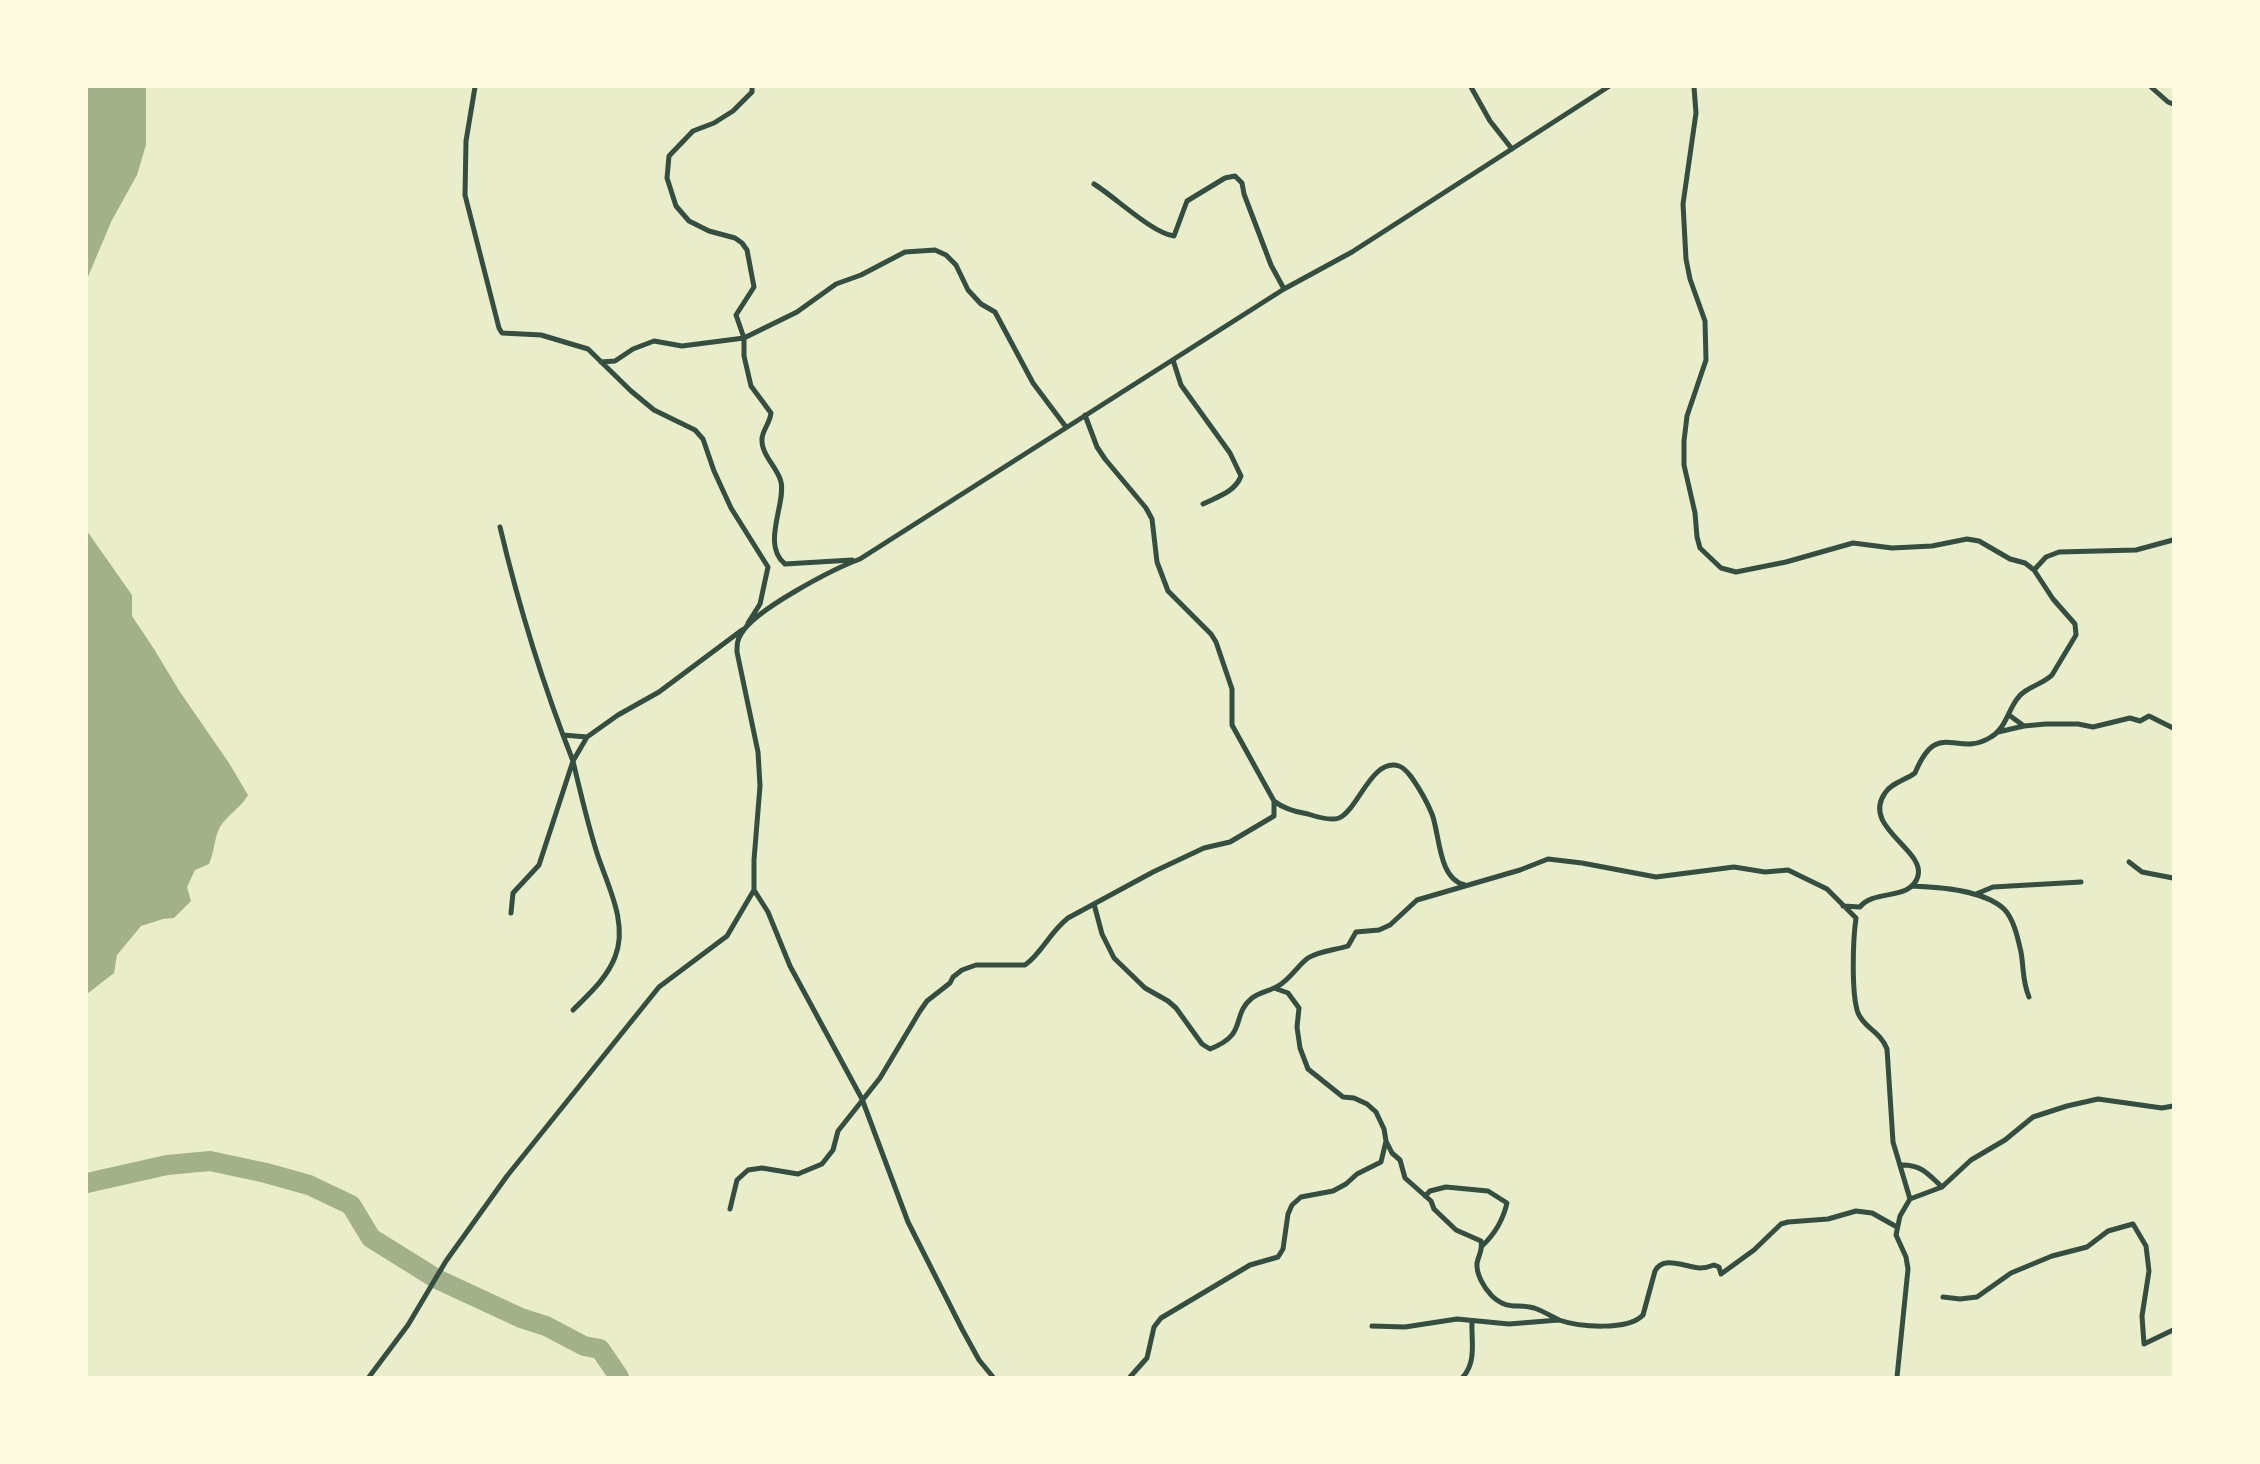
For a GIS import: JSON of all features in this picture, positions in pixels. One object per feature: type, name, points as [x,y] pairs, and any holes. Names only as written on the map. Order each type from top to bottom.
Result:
[{"type":"street","points":[[369,1377],[408,1325],[446,1261],[507,1176],[659,987],[727,936],[754,890],[760,786],[758,752],[737,652],[740,635],[760,604],[768,567],[731,508],[714,471],[703,439],[695,430],[654,410],[588,349],[568,341],[541,335],[502,333],[465,195],[466,141],[475,87]]},
{"type":"street","points":[[752,87],[752,92],[733,111],[714,123],[693,131],[669,156],[667,178],[676,206],[689,221],[709,231],[735,238],[747,250],[754,287],[736,315],[744,338],[744,356],[751,386],[771,413],[770,421],[761,438],[763,447],[782,483],[775,532],[776,552],[779,560],[785,564],[860,559]]},
{"type":"street","points":[[1471,87],[1490,121],[1512,149]]},
{"type":"street","points":[[511,913],[513,893],[539,865],[573,761],[587,737],[618,715],[659,692],[780,601],[841,566],[860,559],[1284,289],[1352,252],[1608,87]]},
{"type":"street","points":[[1694,87],[1696,113],[1683,204],[1686,259],[1704,321],[1706,360],[1687,416],[1683,441],[1684,465],[1700,548],[1722,568],[1736,572],[1786,562],[1853,543],[1892,548],[1932,546],[1967,539],[1979,541],[2010,559],[2025,563],[2034,570],[2053,599],[2072,620],[2076,634],[2052,675],[2018,697],[1998,733]]},
{"type":"street","points":[[2151,87],[2173,104]]},
{"type":"street","points":[[1094,184],[1113,196],[1136,216],[1168,235],[1174,236],[1187,201],[1226,178],[1235,176],[1242,183],[1271,265],[1284,289]]},
{"type":"street","points":[[601,362],[615,361],[633,349],[654,341],[682,346],[744,338],[797,312],[836,284],[861,275],[905,252],[935,250],[946,255],[956,265],[968,290],[981,304],[995,312],[1033,383],[1066,427]]},
{"type":"street","points":[[1173,360],[1181,386],[1230,453],[1241,476],[1238,484],[1230,490],[1203,504]]},
{"type":"street","points":[[1085,415],[1097,447],[1146,508],[1152,519],[1157,562],[1168,591],[1216,642],[1233,689],[1232,725],[1274,801],[1283,808],[1308,815],[1329,819],[1340,818],[1376,774],[1396,764],[1405,768],[1432,814],[1447,869],[1454,879],[1467,885]]},
{"type":"street","points":[[500,527],[517,599],[555,717],[573,761],[596,851],[618,918],[620,937],[615,957],[600,982],[573,1010]]},
{"type":"street","points":[[2034,570],[2046,557],[2059,552],[2136,550],[2173,540]]},
{"type":"street","points":[[2009,715],[2024,726]]},
{"type":"street","points":[[1843,906],[1860,907],[1865,900],[1899,893],[1912,886],[1918,877],[1915,860],[1888,830],[1880,806],[1884,793],[1916,773],[1922,756],[1930,746],[1938,743],[1977,743],[1998,733],[2024,726],[2078,724],[2093,727],[2130,718],[2140,721],[2149,716],[2173,728]]},
{"type":"street","points":[[563,735],[587,737]]},
{"type":"street","points":[[730,1209],[737,1180],[748,1170],[762,1168],[798,1174],[822,1164],[833,1150],[838,1131],[880,1078],[927,1001],[962,970],[976,965],[1025,965],[1039,953],[1055,928],[1153,872],[1204,848],[1230,842],[1254,829],[1274,816],[1274,801]]},
{"type":"street","points":[[1094,904],[1102,934],[1114,958],[1145,988],[1176,1008],[1205,1048],[1210,1049],[1236,1033],[1241,1016],[1251,999],[1261,992],[1280,985],[1306,959],[1348,946],[1356,932],[1379,930],[1390,925],[1417,900],[1548,860],[1582,862],[1656,877],[1734,867],[1765,872],[1788,870],[1821,885],[1856,918],[1853,938],[1855,997],[1858,1013],[1866,1025],[1883,1038],[1887,1049],[1893,1142],[1910,1199],[1897,1227],[1896,1235],[1906,1257],[1908,1269],[1897,1377]]},
{"type":"street","points":[[2129,862],[2142,872],[2173,878]]},
{"type":"street","points":[[1975,895],[1993,887],[2080,882]]},
{"type":"street","points":[[1912,886],[1987,897],[2006,910],[2013,923],[2021,954],[2023,982],[2030,997]]},
{"type":"street","points":[[754,890],[768,912],[790,966],[862,1099],[908,1222],[962,1329],[979,1360],[993,1377]]},
{"type":"street","points":[[1274,988],[1288,993],[1299,1008],[1297,1027],[1300,1048],[1308,1069],[1343,1097],[1354,1098],[1367,1104],[1376,1112],[1384,1129],[1386,1141],[1392,1153],[1400,1160],[1405,1178],[1431,1201],[1434,1209],[1456,1230],[1481,1241],[1482,1246]]},
{"type":"street","points":[[1910,1199],[1942,1187],[1971,1160],[2006,1140],[2033,1117],[2098,1099],[2162,1108],[2173,1106]]},
{"type":"street","points":[[1130,1377],[1147,1358],[1154,1327],[1161,1318],[1250,1265],[1278,1257],[1283,1249],[1287,1214],[1292,1204],[1301,1197],[1333,1191],[1346,1184],[1357,1174],[1381,1162],[1386,1141]]},
{"type":"street","points":[[1900,1165],[1912,1164],[1923,1168],[1942,1187]]},
{"type":"street","points":[[1425,1196],[1430,1191],[1446,1187],[1488,1191],[1507,1203],[1504,1214],[1491,1238],[1482,1246],[1477,1264],[1482,1282],[1492,1296],[1513,1308],[1533,1308],[1561,1320]]},
{"type":"street","points":[[1372,1326],[1405,1327],[1457,1319],[1472,1321],[1476,1319],[1509,1324],[1561,1320],[1598,1326],[1628,1324],[1638,1320],[1646,1307],[1648,1291],[1658,1266],[1665,1262],[1703,1269],[1714,1265],[1719,1267],[1721,1274],[1754,1250],[1781,1224],[1828,1219],[1856,1211],[1872,1214],[1897,1227]]},
{"type":"street","points":[[1943,1297],[1977,1297],[2011,1273],[2052,1256],[2087,1247],[2108,1231],[2133,1224],[2146,1246],[2148,1271],[2142,1316],[2144,1344],[2173,1330]]},
{"type":"street","points":[[1463,1377],[1468,1372],[1472,1357],[1474,1344],[1472,1321]]},
{"type":"shaded area","points":[[87,87],[146,87],[146,145],[137,175],[112,220],[87,279]]},
{"type":"shaded area","points":[[87,531],[132,595],[132,616],[248,795],[220,827],[209,864],[195,870],[187,887],[191,901],[174,918],[141,926],[117,955],[114,973],[87,994]]},
{"type":"waterway","points":[[87,1183],[167,1165],[210,1161],[266,1173],[309,1185],[351,1205],[371,1238],[432,1276]]},
{"type":"waterway","points":[[439,1280],[521,1318],[546,1326],[584,1346],[600,1349],[619,1377]]}]
